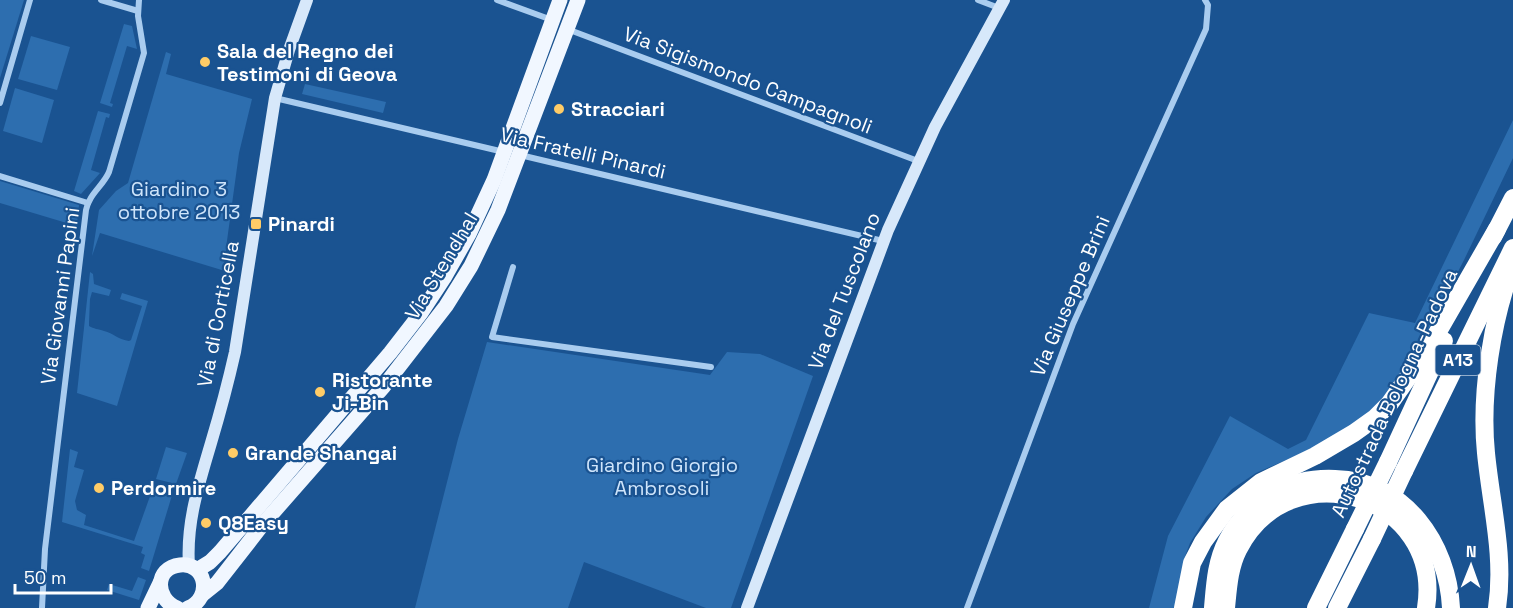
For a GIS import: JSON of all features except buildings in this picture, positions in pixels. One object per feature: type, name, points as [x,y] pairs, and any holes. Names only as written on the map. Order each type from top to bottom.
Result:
[{"type":"highway","name":"Autostrada Bologna-Padova","points":[[1337,608],[1372,539],[1396,466],[1497,229],[1513,198]]},
{"type":"highway","points":[[1183,608],[1192,563],[1203,542],[1227,509],[1262,482],[1315,456],[1345,438],[1375,418],[1390,403],[1428,349],[1497,229]]},
{"type":"highway","name":"Autostrada Bologna-Padova","points":[[1317,608],[1355,529],[1396,466],[1513,248]]},
{"type":"highway","points":[[1497,608],[1500,574],[1486,452],[1485,404],[1488,370],[1497,320],[1513,264]]},
{"type":"highway","points":[[1213,608],[1216,573],[1221,554],[1227,540],[1245,516],[1282,489],[1316,479],[1331,479],[1362,483],[1380,490],[1395,498],[1416,517],[1436,546],[1443,563],[1448,578],[1451,608]]},
{"type":"highway","points":[[1226,608],[1233,564],[1241,545],[1255,525],[1272,510],[1285,503],[1313,494],[1327,493],[1349,495],[1370,502],[1385,510],[1405,529],[1420,555],[1425,570],[1426,608]]},
{"type":"main road","name":"Via Stendhal","points":[[160,584],[164,573],[170,568],[180,565],[193,568],[215,557],[421,313],[469,234],[494,180],[560,0]]},
{"type":"main road","name":"Via Stendhal","points":[[188,608],[217,583],[263,524],[384,386],[441,314],[471,266],[486,235],[520,155],[578,0]]},
{"type":"main road","points":[[193,568],[203,579],[202,595]]},
{"type":"main road","points":[[148,608],[160,584]]},
{"type":"main road","points":[[160,584],[161,595],[165,601],[177,608]]},
{"type":"street","points":[[0,103],[30,0]]},
{"type":"street","points":[[101,0],[138,11]]},
{"type":"street","name":"Via Giovanni Papini","points":[[42,608],[45,549],[78,263],[88,203],[110,172],[144,53],[138,11],[139,0]]},
{"type":"street","name":"Via di Corticella","points":[[193,568],[188,545],[192,505],[235,352],[275,98],[307,0]]},
{"type":"street","points":[[497,0],[552,20]]},
{"type":"street","points":[[978,0],[1002,4]]},
{"type":"street","name":"Via Giuseppe Brini","points":[[967,608],[1073,324],[1206,29],[1208,6],[1205,0]]},
{"type":"street","name":"Via del Tuscolano","points":[[747,608],[884,241],[918,161],[1002,4]]},
{"type":"street","name":"Via Sigismondo Campagnoli","points":[[566,29],[918,161]]},
{"type":"street","name":"Via Fratelli Pinardi","points":[[275,98],[884,241]]},
{"type":"street","points":[[0,176],[88,203]]},
{"type":"street","points":[[513,267],[492,337],[711,367]]},
{"type":"street","points":[[188,545],[191,551],[198,556],[209,559],[215,557]]},
{"type":"green space","points":[[0,0],[24,0],[0,78]]},
{"type":"green space","points":[[124,24],[132,26],[137,49],[127,46],[110,103],[113,104],[112,107],[100,103]]},
{"type":"green space","points":[[31,36],[70,47],[57,90],[18,79]]},
{"type":"green space","name":"Giardino 3 ottobre 2013","points":[[166,52],[171,54],[166,74],[252,99],[239,153],[225,271],[100,233],[92,256],[99,210],[116,191],[128,183]]},
{"type":"green space","points":[[305,84],[386,102],[383,113],[302,94]]},
{"type":"green space","points":[[15,88],[54,100],[42,143],[3,131]]},
{"type":"green space","points":[[98,111],[110,114],[109,118],[106,117],[91,170],[100,173],[81,194],[74,191]]},
{"type":"green space","points":[[1513,120],[1513,158],[1427,332],[1393,388],[1362,419],[1309,450],[1256,473],[1232,489],[1206,517],[1190,543],[1184,559],[1176,608],[1149,608],[1168,536],[1230,416],[1288,449],[1306,440],[1369,313],[1415,323]]},
{"type":"green space","points":[[0,181],[79,205],[77,224],[70,224],[0,203]]},
{"type":"green space","points":[[90,272],[93,274],[94,284],[111,290],[109,296],[92,292],[89,323],[91,327],[129,341],[142,306],[120,299],[122,293],[148,301],[117,406],[77,393]]},
{"type":"green space","name":"Giardino Giorgio Ambrosoli","points":[[487,342],[710,375],[727,352],[760,354],[813,376],[731,608],[706,608],[584,562],[568,608],[415,608],[458,439]]},
{"type":"green space","points":[[166,447],[187,453],[176,484],[156,479]]},
{"type":"green space","points":[[70,449],[78,452],[74,467],[84,470],[75,501],[77,510],[86,515],[84,525],[134,541],[154,485],[173,492],[149,571],[141,568],[145,555],[141,553],[143,547],[62,522]]},
{"type":"green space","points":[[138,577],[146,580],[139,600],[107,590],[109,584],[132,591]]},
{"type":"place","name":"Sala del Regno dei Testimoni di Geova","points":[[205,62]]},
{"type":"place","name":"Stracciari","points":[[559,109]]},
{"type":"place","name":"Pinardi","points":[[256,224]]},
{"type":"place","name":"Ristorante Ji-Bin","points":[[320,392]]},
{"type":"place","name":"Grande Shangai","points":[[233,453]]},
{"type":"place","name":"Perdormire","points":[[99,488]]},
{"type":"place","name":"Q8Easy","points":[[206,523]]}]
